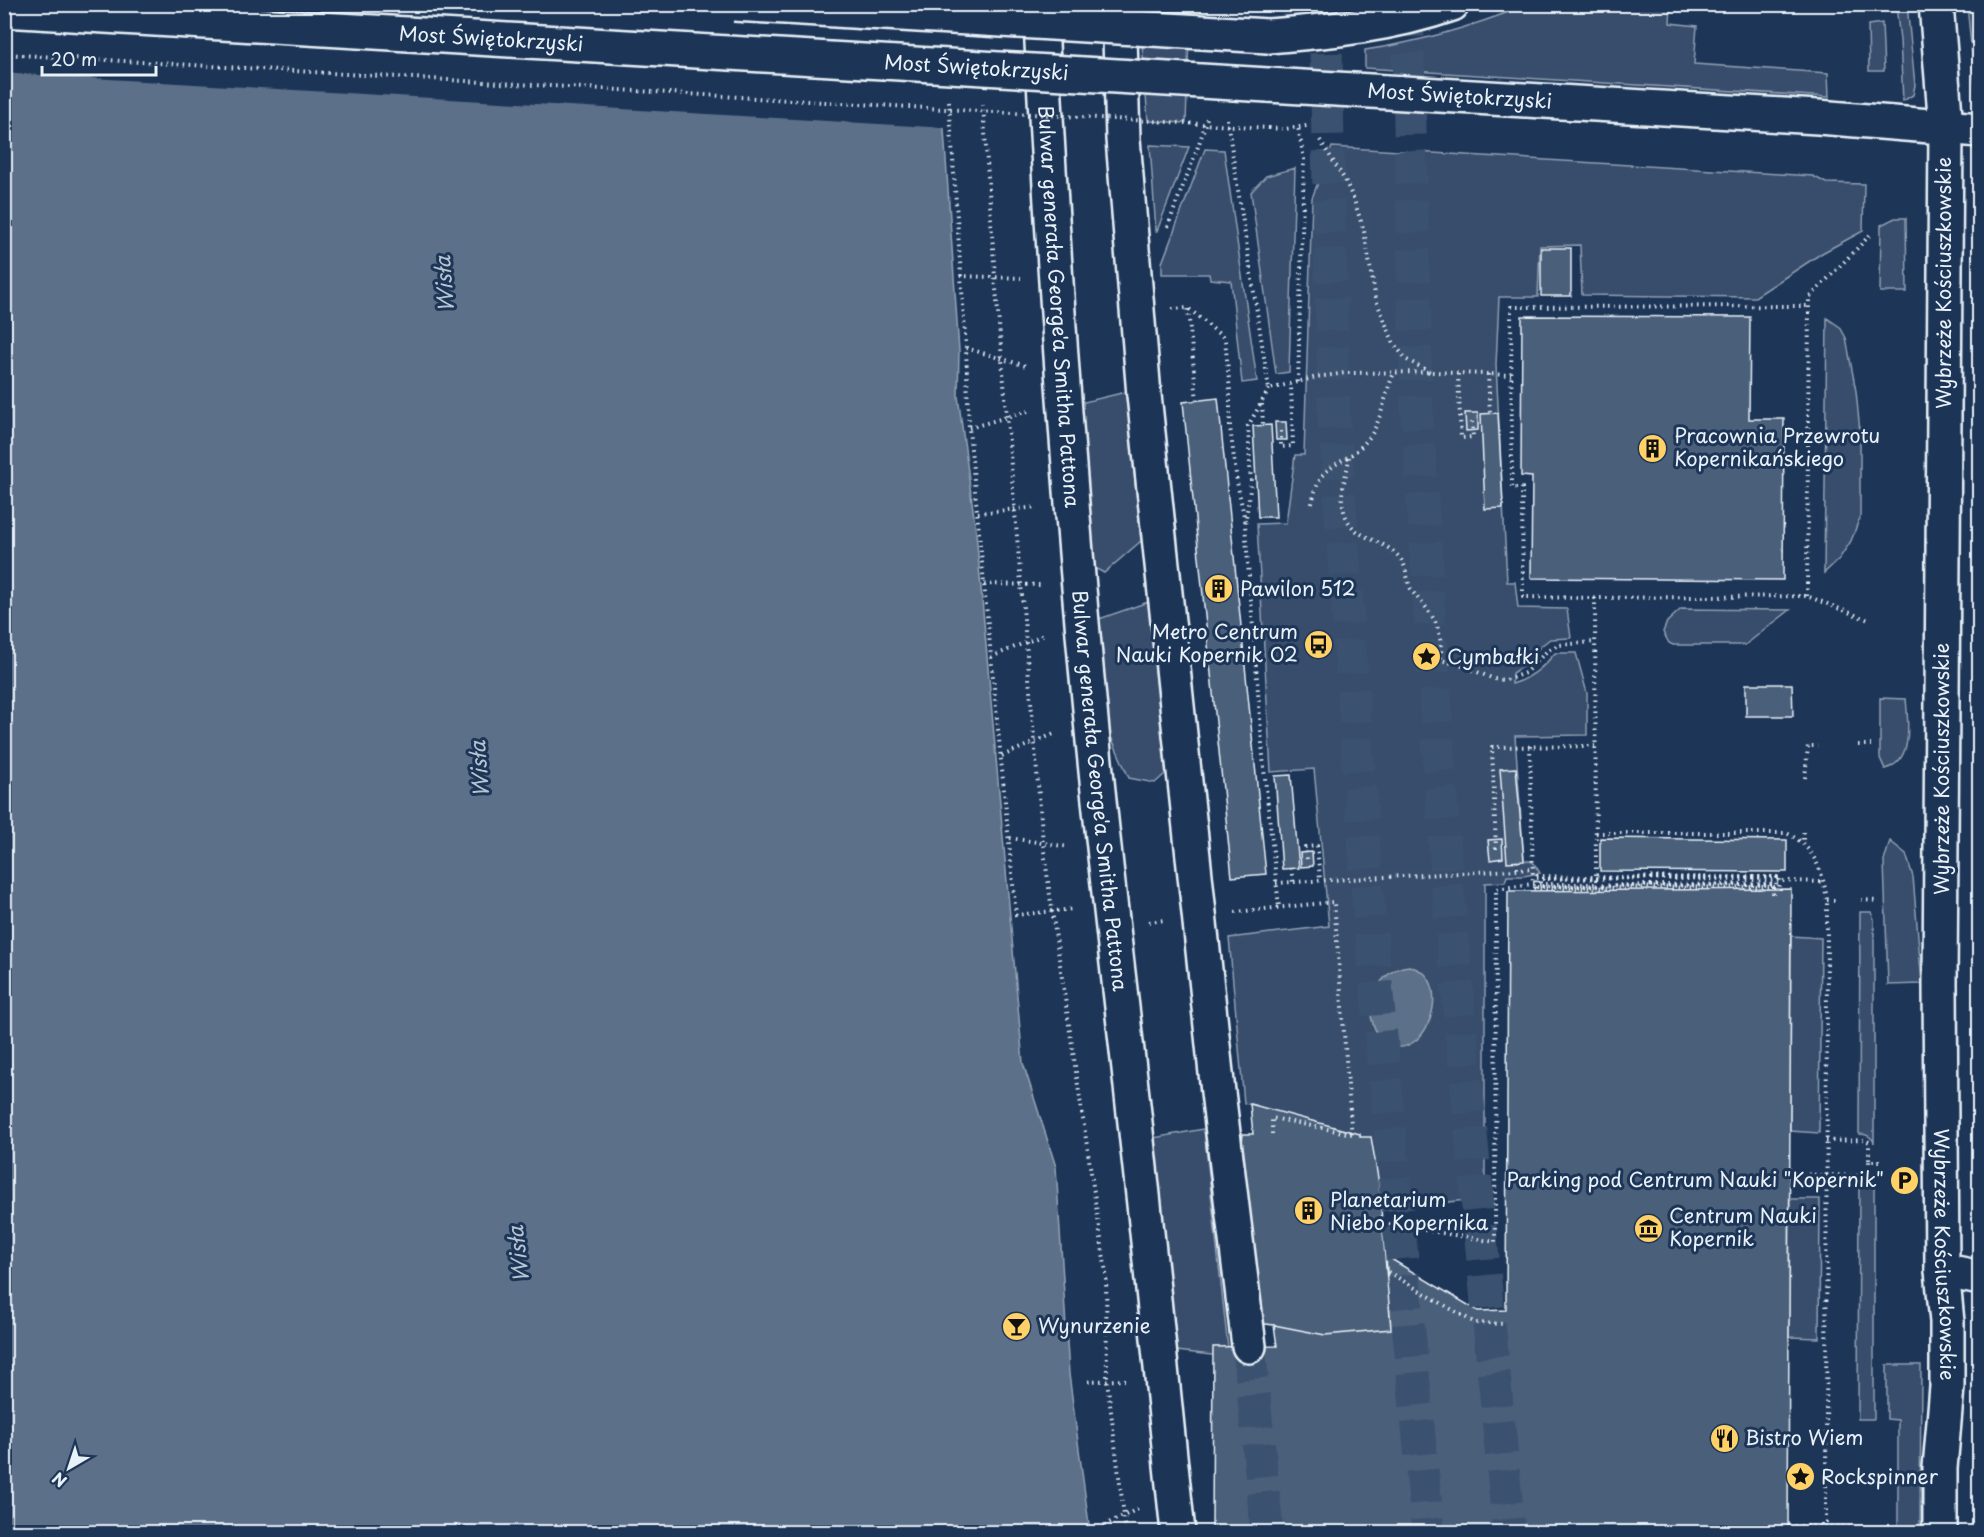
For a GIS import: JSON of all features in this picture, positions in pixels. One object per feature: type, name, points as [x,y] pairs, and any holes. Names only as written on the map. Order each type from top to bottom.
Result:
[{"type":"street","points":[[734,4],[1268,36],[1380,24],[1431,12],[1452,4]]},
{"type":"street","name":"Bulwar generała George'a Smitha Pattona","points":[[1040,4],[1063,393],[1090,719],[1178,1533]]},
{"type":"street","points":[[1119,4],[1123,139],[1136,312],[1218,1092],[1249,1346]]},
{"type":"street","name":"Wybrzeże Kościuszkowskie","points":[[1936,4],[1946,128],[1940,984],[1942,1270],[1947,1322],[1947,1376],[1940,1468],[1940,1533]]},
{"type":"street","name":"Most Świętokrzyski","points":[[4,10],[1818,117],[1980,130]]},
{"type":"street","points":[[1942,1270],[1980,1278]]},
{"type":"path","points":[[4,54],[1269,128]]},
{"type":"path","points":[[948,91],[966,348],[969,428],[1016,915],[1081,908]]},
{"type":"path","points":[[983,96],[995,277],[1043,843],[1106,1273],[1107,1380],[1126,1533]]},
{"type":"path","points":[[1298,127],[1304,159],[1298,382]]},
{"type":"path","points":[[1320,140],[1345,180],[1354,200],[1364,231],[1376,300],[1394,344],[1407,360],[1431,372]]},
{"type":"path","points":[[1231,146],[1269,389],[1248,426],[1251,483],[1245,525]]},
{"type":"path","points":[[1807,596],[1809,298],[1872,233]]},
{"type":"path","points":[[960,276],[1027,279]]},
{"type":"path","points":[[1809,306],[1510,307],[1512,488],[1522,488],[1523,597],[1807,596],[1871,621]]},
{"type":"path","points":[[1188,308],[1197,401]]},
{"type":"path","points":[[1136,312],[1188,308],[1225,339],[1230,391],[1230,427],[1236,482],[1245,525],[1264,769],[1279,907]]},
{"type":"path","points":[[966,348],[1034,368]]},
{"type":"path","points":[[1269,389],[1317,377],[1346,373],[1431,372],[1511,375]]},
{"type":"path","points":[[1312,504],[1318,481],[1326,471],[1349,457],[1368,439],[1395,373]]},
{"type":"path","points":[[1458,374],[1461,438],[1473,437],[1472,422]]},
{"type":"path","points":[[1488,374],[1490,413]]},
{"type":"path","points":[[1281,431],[1281,447],[1293,446],[1291,384]]},
{"type":"path","points":[[1262,404],[1263,425]]},
{"type":"path","points":[[969,428],[1007,417]]},
{"type":"path","points":[[1349,457],[1342,500],[1348,522],[1358,534],[1399,556],[1405,565],[1409,585],[1438,625],[1442,640],[1441,660],[1494,679],[1506,680],[1525,674],[1548,650],[1558,645],[1594,642]]},
{"type":"path","points":[[978,513],[1015,509]]},
{"type":"path","points":[[984,584],[1051,585]]},
{"type":"path","points":[[1383,1223],[1495,1242],[1496,889],[1533,884],[1596,884],[1595,598]]},
{"type":"path","points":[[992,657],[1055,630]]},
{"type":"path","points":[[1002,756],[1064,730]]},
{"type":"path","points":[[1858,745],[1871,746]]},
{"type":"path","points":[[1530,746],[1533,884]]},
{"type":"path","points":[[1496,849],[1492,747],[1595,746]]},
{"type":"path","points":[[1805,778],[1808,746],[1818,746]]},
{"type":"path","points":[[1803,832],[1803,842]]},
{"type":"path","points":[[1596,833],[1786,833],[1803,842],[1809,849],[1825,882],[1827,900],[1826,1533]]},
{"type":"path","points":[[1010,838],[1074,848]]},
{"type":"path","points":[[1307,859],[1305,848],[1317,846],[1320,880]]},
{"type":"path","points":[[1516,861],[1517,870]]},
{"type":"path","points":[[1292,868],[1293,882]]},
{"type":"path","points":[[1276,883],[1532,869]]},
{"type":"path","points":[[1773,894],[1773,884],[1540,886],[1540,879],[1636,879],[1648,878],[1660,878],[1672,878],[1720,878],[1732,878],[1744,878],[1756,877],[1780,877],[1779,886],[1767,887],[1534,888],[1535,878],[1546,878],[1558,878],[1569,878],[1581,878],[1593,878],[1604,878],[1616,878],[1627,878],[1696,878],[1708,878],[1719,878],[1731,878],[1742,878],[1754,878],[1777,878],[1776,885],[1764,885],[1728,885],[1537,887],[1537,876],[1585,877],[1597,878],[1609,878],[1621,878],[1645,878],[1657,879],[1777,881],[1789,881],[1825,882]]},
{"type":"path","points":[[1827,900],[1835,900]]},
{"type":"path","points":[[1861,900],[1879,901]]},
{"type":"path","points":[[1234,912],[1334,902],[1352,1136],[1272,1118],[1272,1134]]},
{"type":"path","points":[[1790,1174],[1867,1175],[1869,1173],[1869,1142],[1866,1140],[1826,1141]]},
{"type":"path","points":[[1869,1161],[1881,1161]]},
{"type":"path","points":[[1388,1272],[1475,1323],[1506,1324]]},
{"type":"path","points":[[1088,1381],[1127,1380]]},
{"type":"path","points":[[1097,1533],[1096,1529],[1141,1508]]},
{"type":"path","points":[[1793,1533],[1791,1526],[1880,1527]]},
{"type":"shaded area","points":[[1139,5],[1190,5],[1186,123],[1148,121]]},
{"type":"shaded area","points":[[1527,5],[1671,5],[1670,23],[1697,26],[1694,64],[1828,73],[1829,97],[1365,68],[1365,50],[1406,43],[1447,32]]},
{"type":"shaded area","points":[[1896,5],[1907,5],[1915,85],[1913,95],[1903,101],[1900,40]]},
{"type":"shaded area","points":[[1967,5],[1979,5],[1979,100],[1976,95]]},
{"type":"shaded area","points":[[1882,23],[1884,71],[1869,71],[1868,25]]},
{"type":"shaded area","points":[[1150,145],[1189,147],[1157,231],[1156,231]]},
{"type":"shaded area","points":[[1332,147],[1813,176],[1826,183],[1864,184],[1863,231],[1822,253],[1755,297],[1582,295],[1580,245],[1540,246],[1538,297],[1499,297],[1496,365],[1507,582],[1515,582],[1518,608],[1567,609],[1571,638],[1550,639],[1541,646],[1522,667],[1512,673],[1512,684],[1536,672],[1555,653],[1576,653],[1587,693],[1587,735],[1515,736],[1524,860],[1533,862],[1540,873],[1507,876],[1505,882],[1485,883],[1485,1198],[1374,1210],[1360,1134],[1244,1103],[1229,938],[1329,926],[1314,769],[1271,772],[1257,524],[1286,523],[1295,455],[1304,455],[1312,198]]},
{"type":"shaded area","points":[[1205,149],[1224,150],[1257,381],[1242,383],[1231,281],[1210,279],[1209,274],[1162,274],[1162,263]]},
{"type":"shaded area","points":[[1295,168],[1289,372],[1276,374],[1251,192],[1266,176]]},
{"type":"shaded area","points":[[1895,218],[1906,218],[1907,292],[1880,292],[1881,225]]},
{"type":"shaded area","points":[[1827,318],[1840,327],[1846,338],[1856,391],[1860,432],[1860,517],[1851,541],[1839,559],[1824,573]]},
{"type":"shaded area","points":[[1126,392],[1141,541],[1104,573],[1093,567],[1080,403]]},
{"type":"shaded area","points":[[1148,602],[1166,773],[1155,783],[1129,778],[1106,725],[1099,619]]},
{"type":"shaded area","points":[[1681,609],[1790,610],[1745,645],[1673,645],[1669,643],[1663,632],[1667,622]]},
{"type":"shaded area","points":[[1880,698],[1906,699],[1908,719],[1907,740],[1901,758],[1894,765],[1885,769],[1880,758]]},
{"type":"shaded area","points":[[1890,841],[1906,854],[1913,877],[1922,984],[1888,985],[1884,861]]},
{"type":"shaded area","points":[[1860,912],[1871,912],[1874,919],[1874,1143],[1868,1136],[1859,1134]]},
{"type":"shaded area","points":[[1791,936],[1821,938],[1819,1133],[1790,1131]]},
{"type":"shaded area","points":[[1204,1129],[1229,1357],[1177,1351],[1153,1138]]},
{"type":"shaded area","points":[[1874,1174],[1874,1419],[1858,1419],[1859,1180],[1870,1179]]},
{"type":"shaded area","points":[[1790,1199],[1820,1199],[1819,1338],[1789,1337]]},
{"type":"shaded area","points":[[1887,1365],[1921,1365],[1920,1532],[1898,1532],[1898,1420],[1887,1419]]},
{"type":"water","name":"Wisła","points":[[5,5],[941,86],[959,351],[958,396],[976,532],[1023,1063],[1056,1167],[1069,1374],[1090,1532],[5,1532]]},
{"type":"water","points":[[1409,966],[1418,969],[1430,981],[1434,999],[1433,1009],[1426,1027],[1415,1041],[1402,1047],[1395,1047],[1384,1041],[1376,1031],[1371,1005],[1378,986],[1384,979],[1391,972]]},
{"type":"pier","points":[[941,4],[947,128],[5,73],[5,5]]},
{"type":"building","points":[[1541,248],[1571,248],[1571,296],[1541,296]]},
{"type":"building","name":"Pracownia Przewrotu Kopernikańskiego","points":[[1522,316],[1750,317],[1749,419],[1784,419],[1783,580],[1531,578],[1532,477],[1521,476]]},
{"type":"building","name":"Pawilon 512","points":[[1218,398],[1266,874],[1232,877],[1183,402]]},
{"type":"building","points":[[1465,413],[1478,413],[1478,430],[1466,431]]},
{"type":"building","points":[[1498,413],[1503,508],[1485,509],[1481,414]]},
{"type":"building","points":[[1275,422],[1286,422],[1287,440],[1276,440]]},
{"type":"building","points":[[1271,425],[1276,517],[1258,517],[1253,426]]},
{"type":"building","points":[[1746,684],[1792,684],[1793,716],[1746,716]]},
{"type":"building","points":[[1516,768],[1524,861],[1507,862],[1500,769]]},
{"type":"building","points":[[1291,775],[1299,868],[1282,869],[1275,776]]},
{"type":"building","points":[[1600,838],[1787,840],[1787,872],[1600,871]]},
{"type":"building","points":[[1502,839],[1503,858],[1490,860],[1488,840]]},
{"type":"building","points":[[1312,852],[1313,866],[1301,867],[1300,853]]},
{"type":"building","name":"Centrum Nauki Kopernik","points":[[1791,889],[1788,1532],[1212,1532],[1213,1347],[1277,1346],[1274,1325],[1325,1335],[1391,1329],[1386,1256],[1478,1311],[1506,1310],[1508,891]]},
{"type":"building","name":"Planetarium Niebo Kopernika","points":[[1250,1104],[1360,1134],[1360,1137],[1371,1137],[1379,1184],[1391,1329],[1325,1335],[1257,1323],[1236,1198],[1243,1134],[1253,1134]]},
{"type":"tunnel","points":[[1325,4],[1334,417],[1367,889],[1428,1532]]},
{"type":"tunnel","points":[[1407,4],[1417,416],[1447,882],[1509,1532]]},
{"type":"tunnel","points":[[1249,1346],[1267,1532]]},
{"type":"place","name":"Pracownia Przewrotu Kopernikańskiego","points":[[1653,448]]},
{"type":"place","name":"Pawilon 512","points":[[1219,589]]},
{"type":"place","name":"Metro Centrum Nauki Kopernik 02","points":[[1319,644]]},
{"type":"place","name":"Cymbałki","points":[[1426,657]]},
{"type":"place","name":"Parking pod Centrum Nauki \"Kopernik\"","points":[[1905,1180]]},
{"type":"place","name":"Planetarium Niebo Kopernika","points":[[1309,1211]]},
{"type":"place","name":"Centrum Nauki Kopernik","points":[[1648,1228]]},
{"type":"place","name":"Wynurzenie","points":[[1017,1326]]},
{"type":"place","name":"Bistro Wiem","points":[[1724,1438]]},
{"type":"place","name":"Rockspinner","points":[[1800,1477]]}]
